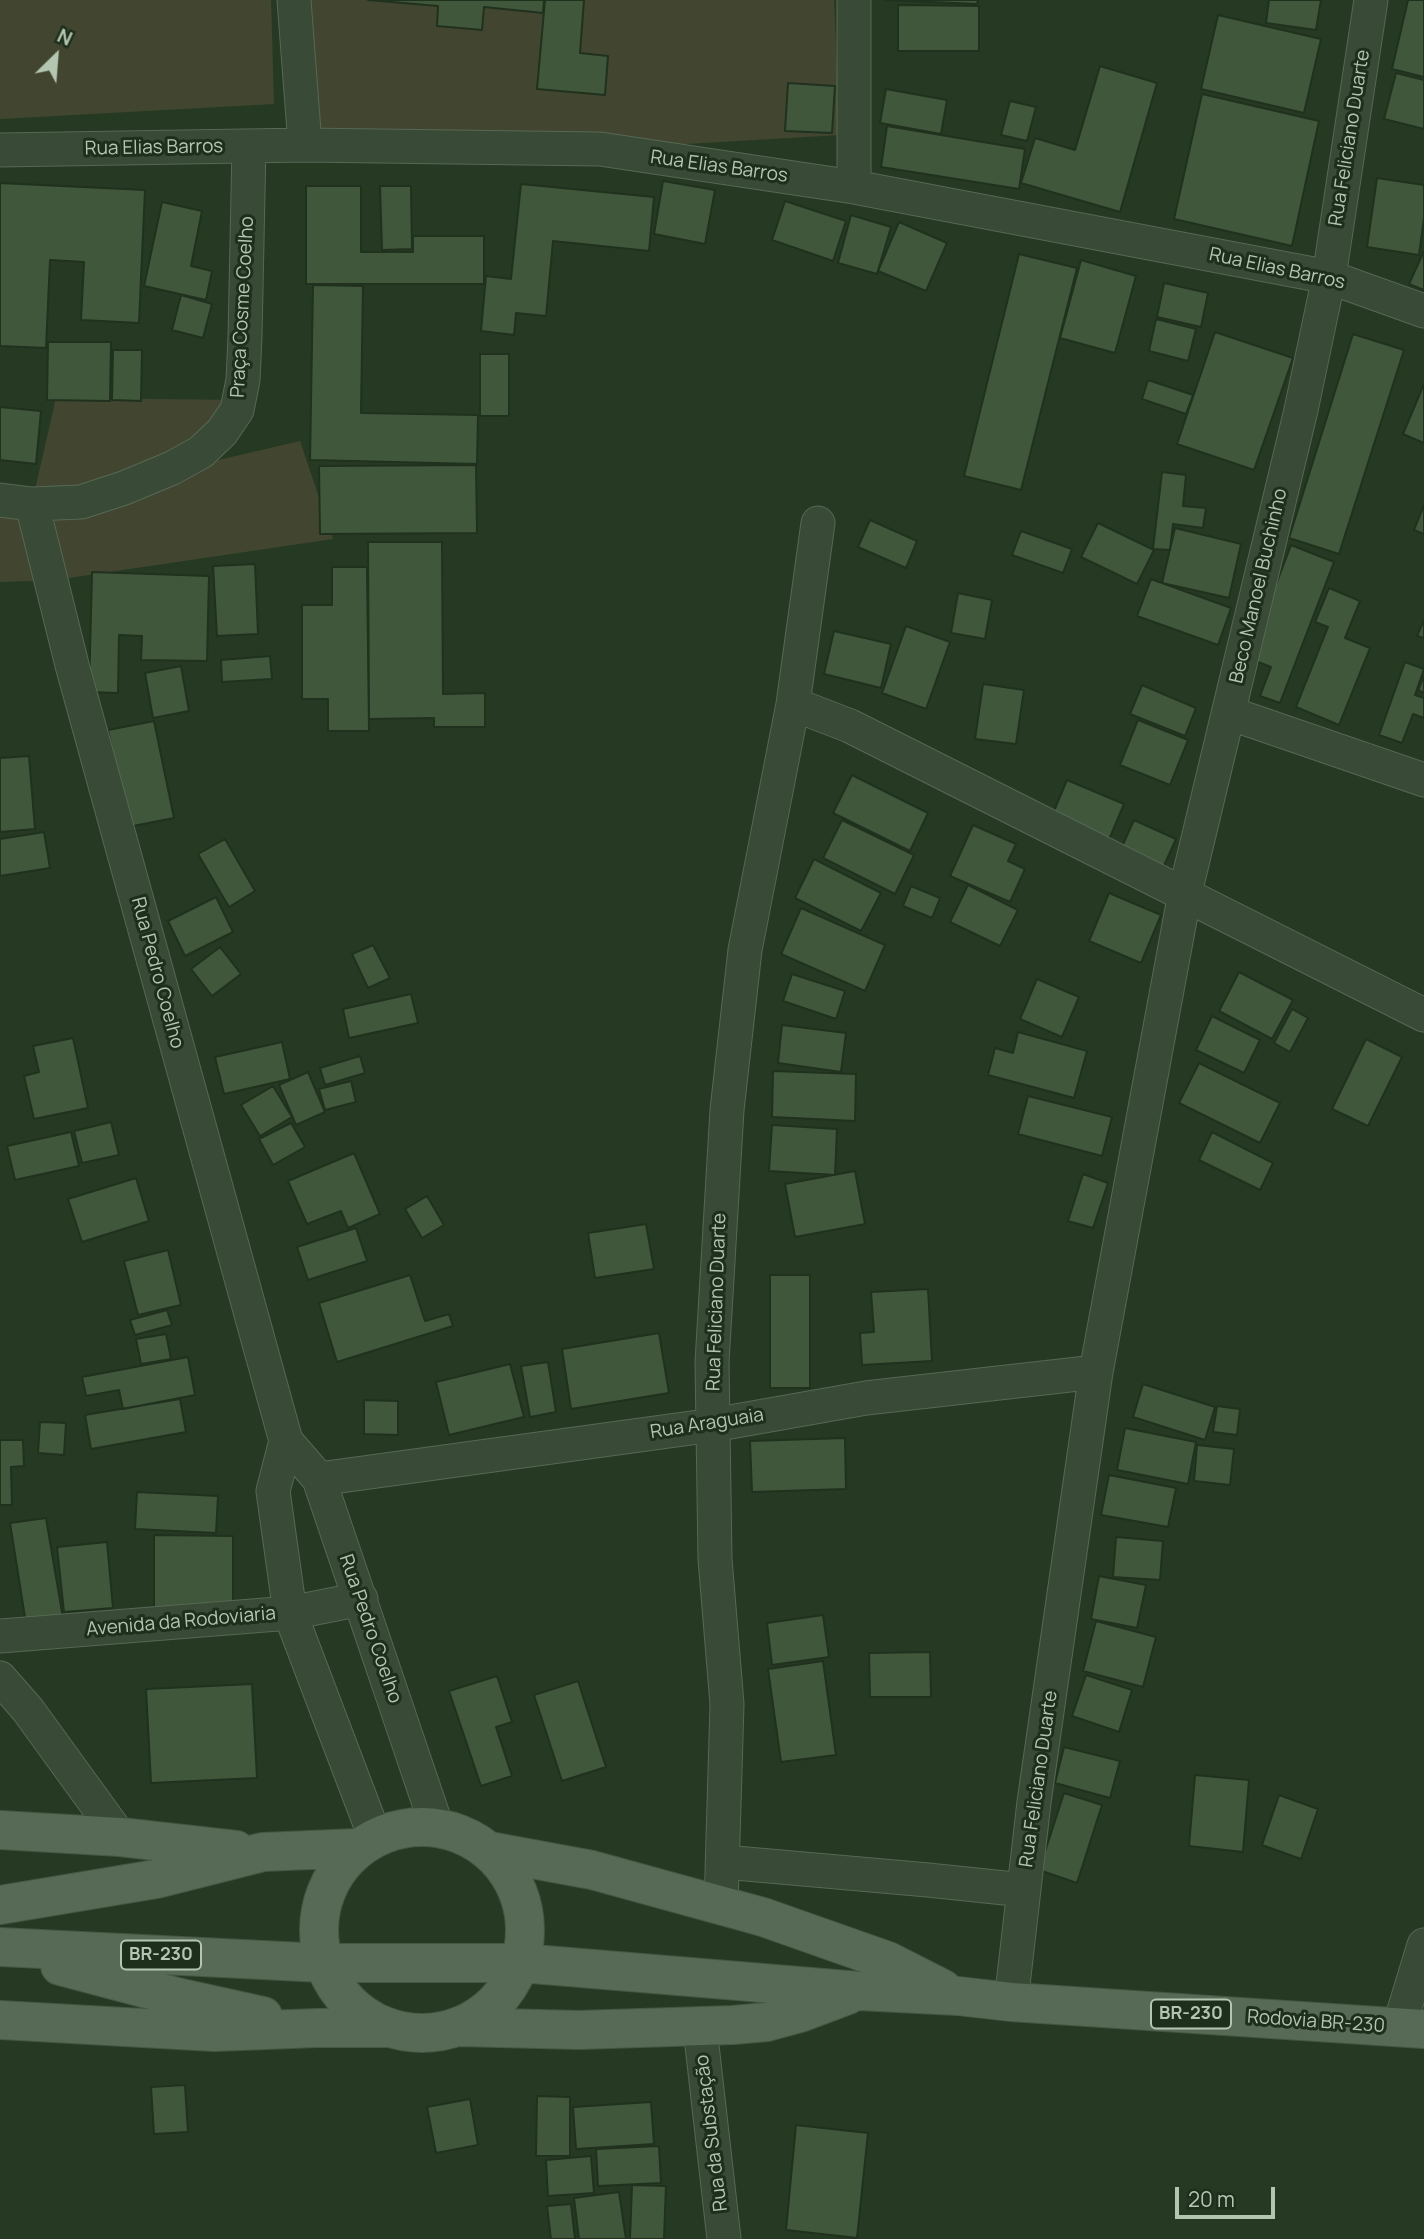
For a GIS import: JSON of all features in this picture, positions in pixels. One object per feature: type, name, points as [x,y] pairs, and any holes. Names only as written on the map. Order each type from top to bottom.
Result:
[{"type":"main road","points":[[0,1905],[156,1879],[263,1852],[366,1843],[395,1830],[437,1828],[458,1833],[489,1851],[592,1870],[762,1917],[854,1947],[958,1996]]},
{"type":"main road","points":[[0,1830],[120,1837],[263,1852]]},
{"type":"main road","points":[[366,1843],[330,1881],[318,1921],[323,1963],[338,1991],[360,2014],[389,2028]]},
{"type":"main road","points":[[459,2027],[480,2017],[498,2002],[521,1963],[526,1922],[515,1883],[489,1851]]},
{"type":"main road","points":[[0,1949],[177,1997],[317,2028]]},
{"type":"main road","name":"BR-230","points":[[0,1949],[323,1963],[521,1963],[859,1991],[958,1996]]},
{"type":"main road","points":[[0,2020],[214,2032],[389,2028],[425,2034],[459,2027],[700,2028],[767,2022],[859,1991]]},
{"type":"main road","name":"Rodovia BR-230","points":[[958,1996],[1011,2002],[1411,2028]]},
{"type":"street","points":[[294,0],[305,145]]},
{"type":"street","points":[[854,187],[855,0]]},
{"type":"street","name":"Rua Feliciano Duarte","points":[[1329,277],[1371,0]]},
{"type":"street","name":"Rua Elias Barros","points":[[0,150],[305,145],[600,149],[854,187],[1329,277],[1424,311]]},
{"type":"street","name":"Praça Cosme Coelho","points":[[16,502],[81,502],[124,488],[172,468],[201,452],[222,432],[237,410],[243,380],[245,337],[249,146]]},
{"type":"street","name":"Beco Manoel Buchinho","points":[[1185,893],[1301,410],[1329,277]]},
{"type":"street","name":"Rua Pedro Coelho","points":[[16,502],[72,665],[286,1441],[319,1479],[437,1828]]},
{"type":"street","name":"Rua Feliciano Duarte","points":[[721,1906],[727,1704],[715,1559],[712,1362],[727,1110],[745,950],[793,704],[818,523]]},
{"type":"street","points":[[793,704],[850,726],[1424,1015]]},
{"type":"street","points":[[1229,713],[1424,780]]},
{"type":"street","name":"Rua Feliciano Duarte","points":[[1011,2002],[1038,1776],[1096,1371],[1185,893]]},
{"type":"street","name":"Rua Araguaia","points":[[319,1479],[713,1424],[866,1398],[1096,1371]]},
{"type":"street","name":"Rua Pedro Coelho","points":[[286,1441],[273,1491],[290,1613],[366,1843]]},
{"type":"street","name":"Avenida da Rodoviaria","points":[[0,1636],[290,1613],[361,1599]]},
{"type":"street","points":[[0,1678],[28,1710],[120,1837]]},
{"type":"street","points":[[723,1862],[1024,1890]]},
{"type":"street","points":[[1411,2028],[1424,1945]]},
{"type":"street","name":"Rua da Substação","points":[[700,2028],[724,2239]]},
{"type":"green space","points":[[0,0],[271,0],[274,104],[0,119]]},
{"type":"green space","points":[[294,0],[834,0],[840,135],[600,149],[305,145]]},
{"type":"green space","points":[[56,398],[239,400],[201,452],[47,500],[300,441],[333,539],[55,580],[0,582],[0,492],[32,503]]},
{"type":"building","points":[[368,0],[544,0],[543,13],[484,7],[482,30],[437,26],[438,6]]},
{"type":"building","points":[[545,0],[584,0],[580,53],[608,56],[605,95],[537,89]]},
{"type":"building","points":[[886,0],[978,0],[977,4]]},
{"type":"building","points":[[1269,0],[1321,0],[1316,30],[1266,23]]},
{"type":"building","points":[[1408,0],[1424,0],[1424,77],[1392,69]]},
{"type":"building","points":[[898,5],[979,6],[979,51],[898,51]]},
{"type":"building","points":[[1218,15],[1321,39],[1304,113],[1201,89]]},
{"type":"building","points":[[1100,66],[1157,83],[1120,212],[1021,183],[1035,138],[1075,150]]},
{"type":"building","points":[[1396,73],[1424,80],[1424,129],[1384,119]]},
{"type":"building","points":[[788,83],[835,86],[832,133],[785,131]]},
{"type":"building","points":[[886,89],[947,100],[941,134],[880,123]]},
{"type":"building","points":[[1202,94],[1319,121],[1292,246],[1174,219]]},
{"type":"building","points":[[1010,101],[1036,107],[1027,141],[1001,135]]},
{"type":"building","points":[[887,126],[1025,149],[1019,189],[881,167]]},
{"type":"building","points":[[1377,178],[1424,185],[1424,218],[1419,255],[1367,247]]},
{"type":"building","points":[[663,181],[715,190],[705,244],[654,234]]},
{"type":"building","points":[[0,183],[145,190],[139,323],[81,320],[84,262],[50,260],[46,348],[0,346]]},
{"type":"building","points":[[521,184],[654,197],[649,251],[553,241],[546,316],[516,313],[514,335],[481,331],[486,276],[511,279]]},
{"type":"building","points":[[306,186],[361,186],[361,252],[413,252],[413,236],[484,236],[484,284],[306,284]]},
{"type":"building","points":[[380,186],[411,186],[412,249],[382,250]]},
{"type":"building","points":[[785,201],[846,221],[833,261],[772,240]]},
{"type":"building","points":[[162,202],[202,211],[191,266],[212,271],[206,300],[144,286]]},
{"type":"building","points":[[851,215],[891,227],[877,274],[838,263]]},
{"type":"building","points":[[899,222],[947,243],[926,291],[878,271]]},
{"type":"building","points":[[1424,251],[1424,290],[1409,284]]},
{"type":"building","points":[[1019,254],[1077,268],[1021,490],[964,476]]},
{"type":"building","points":[[1081,260],[1136,276],[1115,353],[1060,338]]},
{"type":"building","points":[[1164,283],[1208,293],[1201,327],[1157,317]]},
{"type":"building","points":[[313,285],[363,286],[361,413],[478,415],[477,464],[310,460]]},
{"type":"building","points":[[181,295],[212,304],[203,338],[172,330]]},
{"type":"building","points":[[1156,319],[1196,329],[1188,361],[1149,351]]},
{"type":"building","points":[[1215,332],[1293,358],[1254,470],[1177,444]]},
{"type":"building","points":[[1353,334],[1404,350],[1339,554],[1289,538]]},
{"type":"building","points":[[48,342],[111,342],[110,401],[47,400]]},
{"type":"building","points":[[113,350],[142,350],[141,401],[112,400]]},
{"type":"building","points":[[480,354],[509,354],[509,416],[480,416]]},
{"type":"building","points":[[1148,380],[1193,395],[1186,414],[1142,399]]},
{"type":"building","points":[[1424,384],[1424,443],[1403,434]]},
{"type":"building","points":[[0,407],[41,411],[36,464],[0,460]]},
{"type":"building","points":[[476,465],[477,533],[320,534],[319,466]]},
{"type":"building","points":[[1162,472],[1186,475],[1183,506],[1206,508],[1203,528],[1173,524],[1170,550],[1153,549]]},
{"type":"building","points":[[1424,505],[1424,534],[1414,530]]},
{"type":"building","points":[[870,520],[917,541],[906,568],[858,547]]},
{"type":"building","points":[[1098,523],[1154,550],[1137,584],[1081,557]]},
{"type":"building","points":[[1175,528],[1241,544],[1229,598],[1162,583]]},
{"type":"building","points":[[1021,531],[1072,549],[1063,573],[1012,555]]},
{"type":"building","points":[[368,542],[442,542],[443,694],[485,693],[485,727],[434,727],[434,718],[369,719]]},
{"type":"building","points":[[1291,545],[1334,562],[1280,703],[1260,696],[1271,667],[1248,658]]},
{"type":"building","points":[[255,564],[258,634],[217,636],[213,566]]},
{"type":"building","points":[[332,567],[367,567],[369,731],[328,731],[328,699],[302,699],[302,605],[332,605]]},
{"type":"building","points":[[92,572],[209,576],[207,661],[141,660],[142,636],[119,635],[118,693],[89,692]]},
{"type":"building","points":[[1151,579],[1231,608],[1218,645],[1137,616]]},
{"type":"building","points":[[1329,588],[1360,601],[1345,638],[1370,648],[1339,725],[1296,707],[1328,627],[1315,622]]},
{"type":"building","points":[[958,593],[992,600],[985,639],[951,633]]},
{"type":"building","points":[[1424,620],[1424,638],[1417,636]]},
{"type":"building","points":[[906,626],[950,642],[926,709],[882,693]]},
{"type":"building","points":[[834,631],[891,644],[881,688],[824,674]]},
{"type":"building","points":[[270,656],[272,679],[222,682],[221,660]]},
{"type":"building","points":[[1405,662],[1424,669],[1415,695],[1424,698],[1424,718],[1413,714],[1402,743],[1379,735]]},
{"type":"building","points":[[181,666],[189,711],[153,718],[145,673]]},
{"type":"building","points":[[1424,676],[1424,693],[1418,690]]},
{"type":"building","points":[[983,684],[1024,690],[1016,744],[975,739]]},
{"type":"building","points":[[1142,685],[1196,708],[1185,736],[1130,714]]},
{"type":"building","points":[[1138,720],[1188,740],[1170,785],[1120,765]]},
{"type":"building","points":[[154,721],[174,818],[128,827],[108,730]]},
{"type":"building","points":[[29,756],[35,829],[0,832],[0,758]]},
{"type":"building","points":[[852,775],[928,813],[910,851],[833,813]]},
{"type":"building","points":[[1067,780],[1124,804],[1108,842],[1051,818]]},
{"type":"building","points":[[842,820],[914,855],[895,894],[823,858]]},
{"type":"building","points":[[1134,820],[1176,839],[1162,870],[1120,851]]},
{"type":"building","points":[[973,825],[1016,844],[1008,861],[1025,869],[1010,902],[950,876]]},
{"type":"building","points":[[44,832],[50,868],[0,876],[0,839]]},
{"type":"building","points":[[225,839],[255,891],[229,907],[198,854]]},
{"type":"building","points":[[814,859],[881,893],[861,931],[795,898]]},
{"type":"building","points":[[968,885],[1018,910],[1000,946],[950,922]]},
{"type":"building","points":[[911,886],[940,898],[932,918],[903,906]]},
{"type":"building","points":[[1109,893],[1161,915],[1141,963],[1089,941]]},
{"type":"building","points":[[216,897],[233,932],[185,956],[168,921]]},
{"type":"building","points":[[801,908],[885,945],[865,991],[781,954]]},
{"type":"building","points":[[373,945],[390,978],[368,988],[352,954]]},
{"type":"building","points":[[220,947],[241,974],[212,996],[191,969]]},
{"type":"building","points":[[1239,972],[1293,1000],[1272,1039],[1219,1011]]},
{"type":"building","points":[[792,974],[845,991],[836,1019],[783,1001]]},
{"type":"building","points":[[1037,979],[1079,997],[1062,1037],[1020,1019]]},
{"type":"building","points":[[411,994],[418,1023],[349,1038],[343,1009]]},
{"type":"building","points":[[1292,1009],[1308,1018],[1290,1052],[1274,1043]]},
{"type":"building","points":[[1212,1016],[1260,1040],[1244,1073],[1196,1050]]},
{"type":"building","points":[[782,1025],[846,1033],[841,1072],[778,1063]]},
{"type":"building","points":[[1018,1032],[1087,1051],[1074,1098],[988,1075],[995,1048],[1013,1053]]},
{"type":"building","points":[[73,1038],[88,1108],[34,1119],[24,1076],[39,1072],[33,1046]]},
{"type":"building","points":[[1366,1039],[1402,1057],[1368,1126],[1332,1109]]},
{"type":"building","points":[[282,1042],[290,1079],[224,1094],[215,1057]]},
{"type":"building","points":[[360,1056],[365,1073],[325,1085],[320,1068]]},
{"type":"building","points":[[1199,1063],[1280,1103],[1260,1143],[1179,1103]]},
{"type":"building","points":[[773,1071],[856,1074],[855,1121],[772,1117]]},
{"type":"building","points":[[308,1072],[325,1112],[296,1125],[279,1085]]},
{"type":"building","points":[[351,1081],[356,1102],[325,1110],[319,1089]]},
{"type":"building","points":[[273,1086],[292,1117],[260,1136],[241,1105]]},
{"type":"building","points":[[1028,1096],[1112,1117],[1102,1156],[1018,1134]]},
{"type":"building","points":[[111,1122],[119,1155],[82,1163],[74,1131]]},
{"type":"building","points":[[291,1123],[305,1147],[273,1165],[259,1139]]},
{"type":"building","points":[[772,1125],[837,1129],[835,1175],[769,1171]]},
{"type":"building","points":[[71,1132],[79,1166],[15,1180],[7,1146]]},
{"type":"building","points":[[1212,1132],[1273,1163],[1260,1190],[1199,1160]]},
{"type":"building","points":[[354,1153],[380,1214],[348,1228],[341,1211],[307,1224],[288,1181]]},
{"type":"building","points":[[855,1171],[865,1224],[795,1237],[785,1184]]},
{"type":"building","points":[[1083,1174],[1108,1183],[1093,1228],[1068,1221]]},
{"type":"building","points":[[136,1178],[149,1221],[82,1242],[68,1199]]},
{"type":"building","points":[[427,1196],[444,1225],[422,1238],[405,1209]]},
{"type":"building","points":[[646,1224],[654,1269],[595,1278],[588,1233]]},
{"type":"building","points":[[356,1228],[367,1261],[308,1280],[297,1247]]},
{"type":"building","points":[[168,1250],[181,1305],[138,1315],[124,1261]]},
{"type":"building","points":[[410,1275],[425,1321],[449,1314],[453,1326],[337,1362],[319,1303]]},
{"type":"building","points":[[770,1275],[810,1275],[810,1388],[770,1388]]},
{"type":"building","points":[[928,1289],[932,1361],[862,1365],[860,1333],[874,1332],[871,1292]]},
{"type":"building","points":[[167,1310],[172,1325],[135,1335],[130,1320]]},
{"type":"building","points":[[659,1333],[669,1393],[571,1409],[562,1349]]},
{"type":"building","points":[[166,1334],[171,1359],[141,1364],[136,1339]]},
{"type":"building","points":[[188,1357],[195,1395],[123,1409],[119,1390],[86,1396],[82,1377]]},
{"type":"building","points":[[548,1362],[556,1412],[530,1417],[521,1366]]},
{"type":"building","points":[[510,1364],[524,1417],[449,1435],[436,1382]]},
{"type":"building","points":[[1143,1384],[1215,1407],[1205,1440],[1133,1417]]},
{"type":"building","points":[[180,1399],[186,1432],[91,1449],[85,1415]]},
{"type":"building","points":[[364,1400],[398,1401],[398,1435],[364,1434]]},
{"type":"building","points":[[1217,1406],[1240,1409],[1237,1435],[1213,1432]]},
{"type":"building","points":[[40,1422],[66,1423],[64,1455],[38,1453]]},
{"type":"building","points":[[1125,1428],[1196,1442],[1188,1484],[1117,1470]]},
{"type":"building","points":[[845,1438],[846,1489],[752,1492],[750,1441]]},
{"type":"building","points":[[0,1440],[23,1440],[24,1466],[11,1467],[12,1505],[0,1505]]},
{"type":"building","points":[[1197,1445],[1234,1449],[1230,1485],[1194,1481]]},
{"type":"building","points":[[1109,1475],[1176,1488],[1168,1527],[1101,1515]]},
{"type":"building","points":[[137,1492],[218,1496],[216,1533],[135,1529]]},
{"type":"building","points":[[46,1518],[64,1624],[27,1630],[10,1523]]},
{"type":"building","points":[[154,1535],[233,1536],[233,1609],[154,1609]]},
{"type":"building","points":[[1116,1537],[1163,1541],[1160,1580],[1113,1577]]},
{"type":"building","points":[[107,1542],[113,1608],[64,1612],[57,1547]]},
{"type":"building","points":[[1099,1576],[1146,1585],[1137,1628],[1091,1619]]},
{"type":"building","points":[[823,1615],[829,1657],[772,1665],[767,1623]]},
{"type":"building","points":[[1096,1621],[1156,1637],[1143,1687],[1083,1671]]},
{"type":"building","points":[[930,1652],[931,1697],[870,1697],[869,1653]]},
{"type":"building","points":[[823,1661],[836,1755],[781,1762],[768,1669]]},
{"type":"building","points":[[1086,1675],[1132,1690],[1119,1732],[1072,1716]]},
{"type":"building","points":[[497,1676],[512,1722],[496,1727],[512,1776],[481,1786],[449,1691]]},
{"type":"building","points":[[578,1681],[606,1767],[562,1781],[534,1695]]},
{"type":"building","points":[[252,1684],[257,1778],[151,1783],[146,1689]]},
{"type":"building","points":[[1064,1747],[1120,1761],[1110,1798],[1055,1783]]},
{"type":"building","points":[[1195,1775],[1249,1780],[1243,1852],[1189,1846]]},
{"type":"building","points":[[1064,1793],[1102,1805],[1077,1883],[1039,1870]]},
{"type":"building","points":[[1279,1795],[1318,1809],[1301,1859],[1262,1845]]},
{"type":"building","points":[[185,2085],[188,2132],[154,2134],[151,2087]]},
{"type":"building","points":[[537,2096],[570,2097],[570,2156],[536,2156]]},
{"type":"building","points":[[470,2099],[478,2145],[436,2153],[427,2107]]},
{"type":"building","points":[[651,2102],[654,2144],[576,2149],[573,2107]]},
{"type":"building","points":[[796,2125],[868,2133],[857,2238],[786,2230]]},
{"type":"building","points":[[659,2146],[661,2183],[598,2186],[596,2149]]},
{"type":"building","points":[[591,2156],[594,2193],[548,2196],[546,2160]]},
{"type":"building","points":[[632,2185],[666,2186],[664,2239],[630,2239]]},
{"type":"building","points":[[619,2192],[626,2239],[579,2239],[574,2198]]},
{"type":"building","points":[[571,2204],[575,2239],[551,2239],[547,2206]]}]
